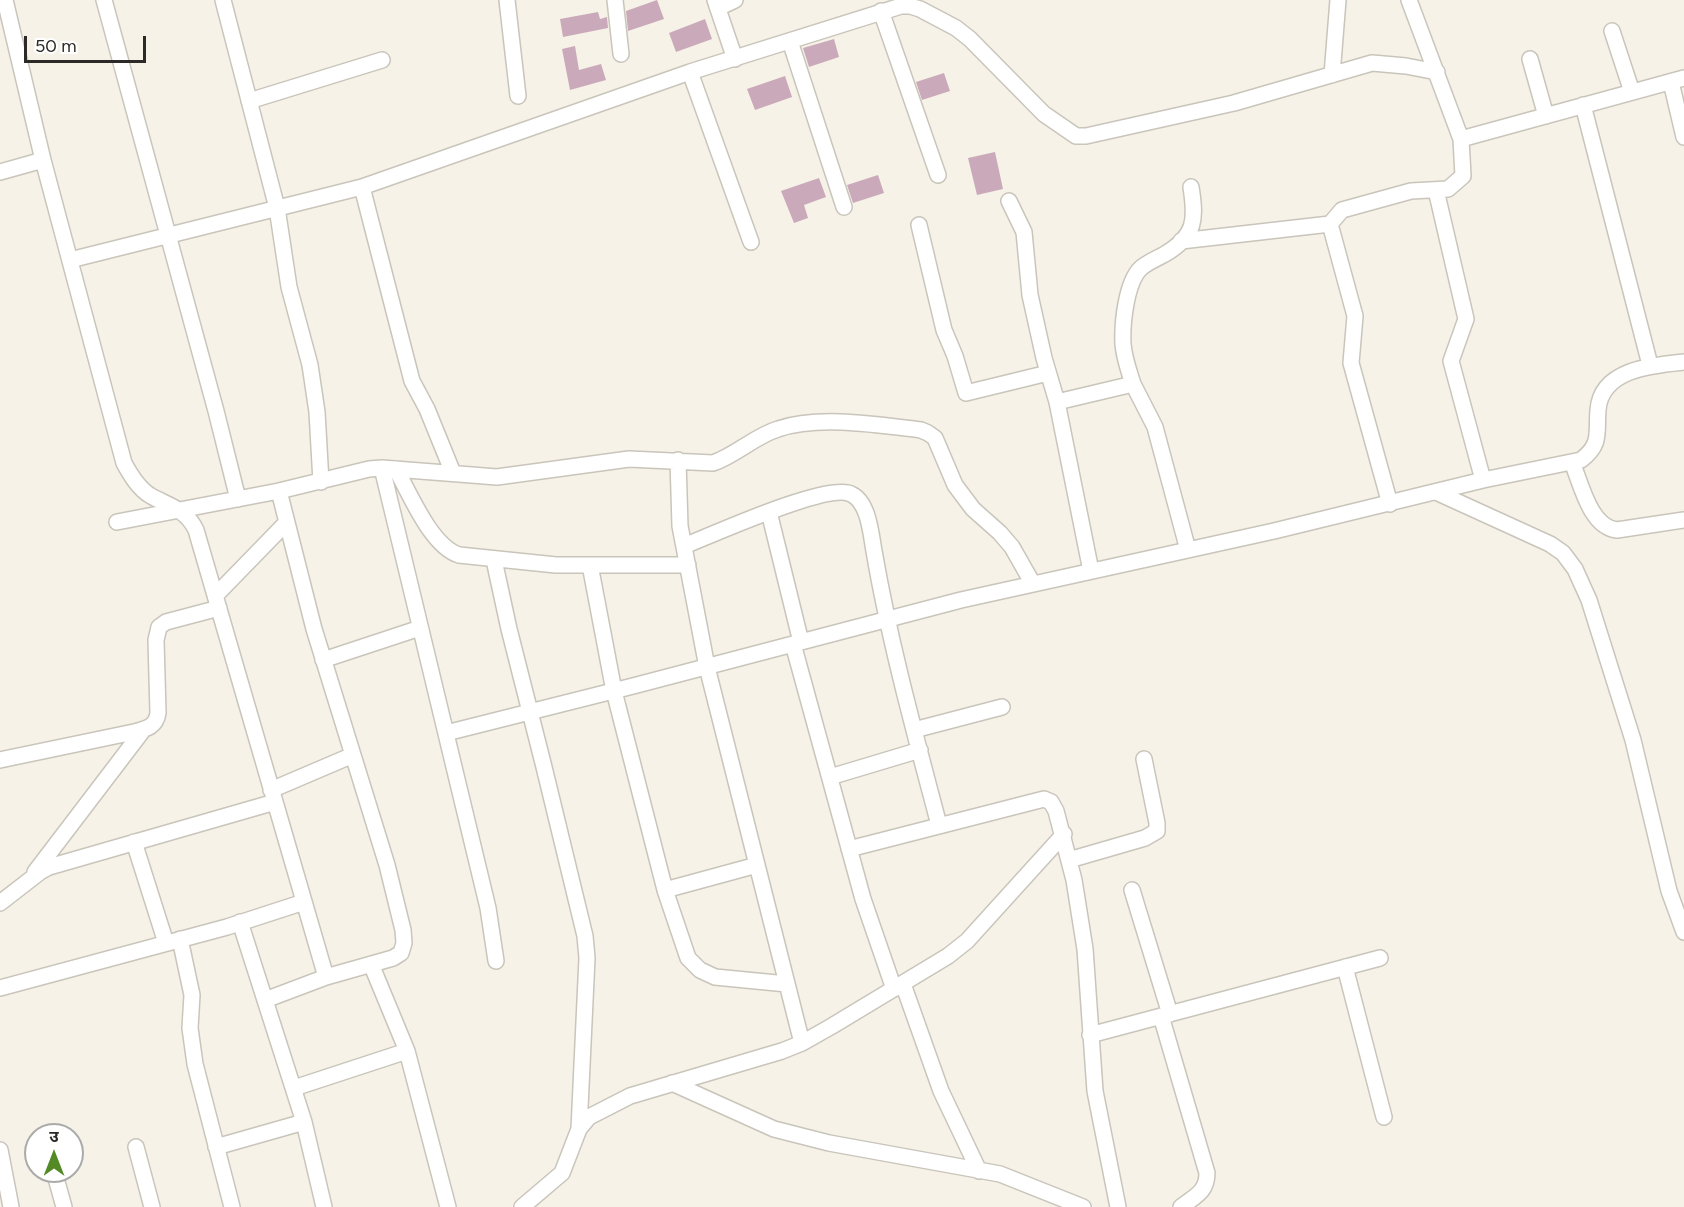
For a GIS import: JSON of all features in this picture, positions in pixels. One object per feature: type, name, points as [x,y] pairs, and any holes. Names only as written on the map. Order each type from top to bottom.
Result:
[{"type":"street","points":[[4,0],[43,160],[124,463],[140,487],[150,495],[181,510],[196,530],[326,977]]},
{"type":"street","points":[[104,0],[238,499]]},
{"type":"street","points":[[223,0],[277,208],[289,287],[310,365],[317,412],[321,482]]},
{"type":"street","points":[[507,0],[518,96]]},
{"type":"street","points":[[615,0],[621,54]]},
{"type":"street","points":[[735,0],[717,4],[735,59]]},
{"type":"street","points":[[1332,75],[1338,0]]},
{"type":"street","points":[[1181,241],[1330,224],[1342,210],[1411,191],[1448,189],[1463,176],[1461,139],[1409,0]]},
{"type":"street","points":[[70,260],[362,187],[690,72],[881,11],[910,6],[956,28],[970,39],[1044,114],[1076,136],[1086,136],[1234,103],[1372,63],[1437,72]]},
{"type":"street","points":[[881,11],[938,176]]},
{"type":"street","points":[[1612,32],[1632,92]]},
{"type":"street","points":[[790,41],[844,207]]},
{"type":"street","points":[[1530,59],[1545,116]]},
{"type":"street","points":[[249,100],[382,60]]},
{"type":"street","points":[[690,72],[751,242]]},
{"type":"street","points":[[1461,139],[1678,80],[1684,137]]},
{"type":"street","points":[[1583,105],[1650,365]]},
{"type":"street","points":[[0,172],[43,160]]},
{"type":"street","points":[[362,187],[412,381],[453,473]]},
{"type":"street","points":[[1188,550],[1155,428],[1133,384],[1126,363],[1123,343],[1128,298],[1132,283],[1141,268],[1173,249],[1190,232],[1195,212],[1191,187]]},
{"type":"street","points":[[1436,190],[1466,319],[1451,361],[1483,480]]},
{"type":"street","points":[[1009,201],[1024,232],[1030,295],[1048,373],[1058,402],[1091,571]]},
{"type":"street","points":[[1330,224],[1355,315],[1351,363],[1390,504]]},
{"type":"street","points":[[919,225],[944,330],[955,356],[966,393],[1048,373]]},
{"type":"street","points":[[446,733],[1033,584],[1390,504],[1483,480],[1581,460],[1590,453],[1597,442],[1598,408],[1600,396],[1605,389],[1624,375],[1650,365],[1684,362]]},
{"type":"street","points":[[1058,402],[1133,384]]},
{"type":"street","points":[[117,522],[279,491],[369,469],[497,477],[629,459],[713,463],[758,438],[786,427],[820,423],[855,423],[921,430],[935,438],[955,485],[974,509],[1012,547],[1033,584]]},
{"type":"street","points":[[678,460],[680,526],[707,666],[802,1043]]},
{"type":"street","points":[[1572,462],[1592,512],[1608,529],[1617,530],[1684,520]]},
{"type":"street","points":[[389,469],[431,530],[450,552],[459,555],[556,565],[688,565]]},
{"type":"street","points":[[389,469],[420,628],[488,908],[496,960]]},
{"type":"street","points":[[265,1000],[326,977],[393,958],[401,953],[404,943],[387,865],[323,660],[279,491]]},
{"type":"street","points":[[1436,492],[1550,544],[1563,553],[1575,569],[1589,600],[1633,740],[1669,891],[1684,932]]},
{"type":"street","points":[[684,546],[782,506],[833,493],[851,493],[857,498],[870,529],[886,620],[939,825]]},
{"type":"street","points":[[769,512],[797,643],[863,899],[941,1091],[979,1171]]},
{"type":"street","points":[[0,760],[152,726],[157,721],[156,632],[159,627],[166,622],[217,602],[287,522]]},
{"type":"street","points":[[494,560],[585,936],[587,958],[579,1129],[562,1173],[522,1207]]},
{"type":"street","points":[[590,565],[614,691],[665,890],[688,958],[700,970],[715,977],[787,984]]},
{"type":"street","points":[[323,660],[420,628]]},
{"type":"street","points":[[914,730],[1002,707]]},
{"type":"street","points":[[31,878],[144,729]]},
{"type":"street","points":[[830,777],[920,750]]},
{"type":"street","points":[[0,903],[49,867],[134,842],[273,796],[353,755]]},
{"type":"street","points":[[1069,860],[1152,836],[1157,831],[1144,759]]},
{"type":"street","points":[[849,849],[1044,799],[1051,802],[1064,834],[1085,949],[1095,1091],[1118,1207]]},
{"type":"street","points":[[579,1129],[589,1117],[630,1096],[802,1043],[899,986],[948,956],[967,941],[1064,834]]},
{"type":"street","points":[[134,842],[192,995],[190,1028],[195,1064],[232,1207]]},
{"type":"street","points":[[665,890],[757,865]]},
{"type":"street","points":[[1132,890],[1207,1173],[1207,1182],[1201,1192],[1181,1207]]},
{"type":"street","points":[[0,988],[173,941],[304,902]]},
{"type":"street","points":[[240,922],[304,1122],[324,1207]]},
{"type":"street","points":[[1090,1035],[1380,958]]},
{"type":"street","points":[[371,964],[407,1051],[448,1207]]},
{"type":"street","points":[[1345,967],[1384,1117]]},
{"type":"street","points":[[294,1089],[407,1051]]},
{"type":"street","points":[[672,1083],[792,1135],[1014,1178],[1083,1207]]},
{"type":"street","points":[[216,1147],[304,1122]]},
{"type":"street","points":[[136,1147],[152,1207]]},
{"type":"street","points":[[0,1150],[11,1207]]},
{"type":"street","points":[[57,1183],[64,1207]]},
{"type":"building","points":[[657,0],[664,19],[628,31],[626,11]]},
{"type":"building","points":[[598,12],[600,19],[607,17],[608,28],[563,37],[560,19]]},
{"type":"building","points":[[705,19],[712,39],[676,52],[669,33]]},
{"type":"building","points":[[834,39],[839,57],[809,67],[803,48]]},
{"type":"building","points":[[575,46],[579,70],[601,64],[606,80],[570,90],[562,49]]},
{"type":"building","points":[[944,73],[950,91],[922,100],[916,82]]},
{"type":"building","points":[[785,76],[792,97],[755,110],[747,89]]},
{"type":"building","points":[[995,152],[1003,189],[977,195],[968,158]]},
{"type":"building","points":[[878,175],[884,193],[853,203],[847,185]]},
{"type":"building","points":[[819,178],[826,197],[804,205],[808,218],[794,223],[781,191]]}]
